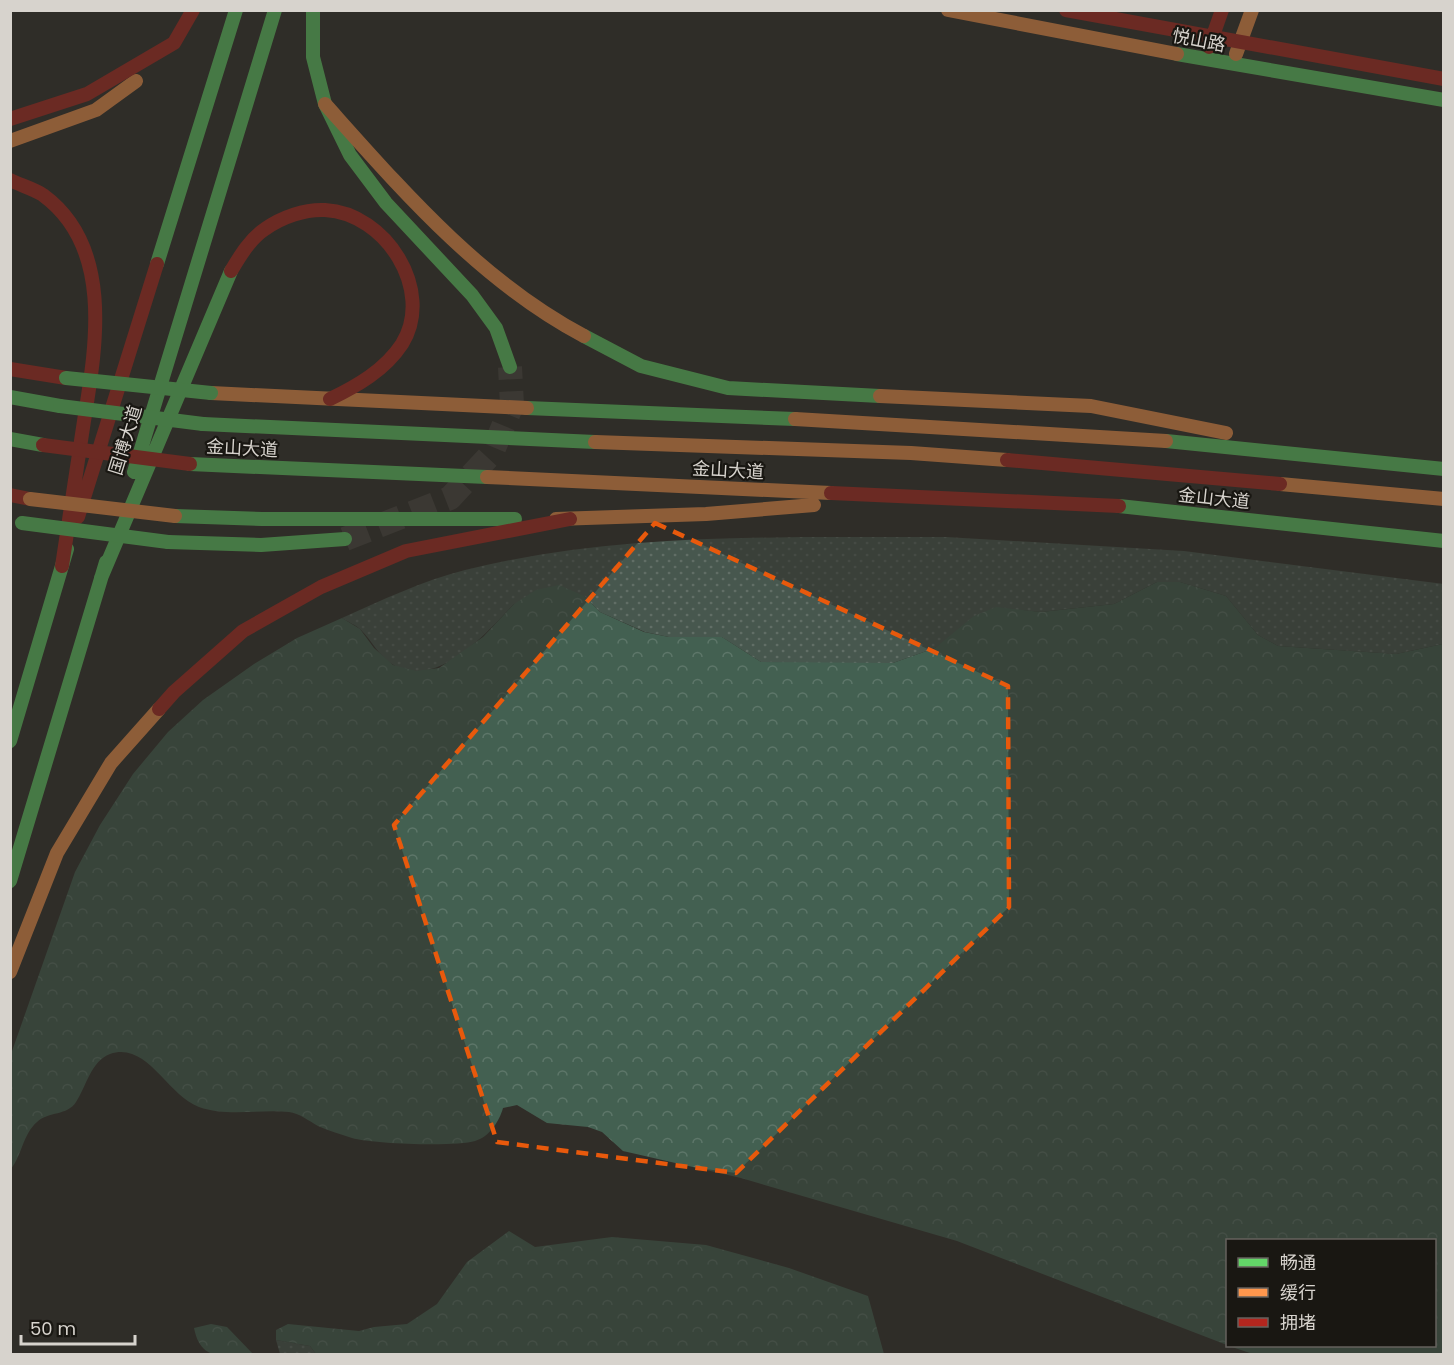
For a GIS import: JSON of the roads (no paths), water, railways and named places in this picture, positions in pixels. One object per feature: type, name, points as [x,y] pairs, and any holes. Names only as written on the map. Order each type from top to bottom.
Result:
[{"type":"main road","points":[[10,141],[96,110],[136,81],[174,43],[193,10]]},
{"type":"main road","name":"国博大道","points":[[10,741],[62,566],[236,10]]},
{"type":"main road","name":"国博大道","points":[[10,881],[275,10]]},
{"type":"main road","points":[[313,10],[313,57],[326,104],[350,155],[386,203],[472,295],[490,320],[510,367]]},
{"type":"main road","name":"悦山路","points":[[948,10],[1232,65],[1443,100]]},
{"type":"main road","name":"悦山路","points":[[1066,10],[1443,79]]},
{"type":"main road","points":[[1205,60],[1222,10]]},
{"type":"main road","points":[[1232,65],[1252,10]]},
{"type":"main road","points":[[10,119],[87,94],[174,43]]},
{"type":"main road","points":[[326,104],[417,207],[497,278],[563,325],[641,366],[728,388],[1091,406],[1328,454]]},
{"type":"main road","points":[[10,180],[43,195],[70,223],[88,260],[96,303],[95,351],[62,566]]},
{"type":"main road","points":[[101,578],[226,279],[245,249],[264,230],[294,214],[333,210],[364,221],[392,245],[409,278],[413,308],[407,333],[389,360],[362,383],[328,400]]},
{"type":"main road","points":[[10,369],[66,378],[211,393],[899,424],[1328,454],[1443,469]]},
{"type":"main road","name":"金山大道","points":[[10,397],[60,406],[203,423],[564,441],[911,453],[1123,469],[1443,499]]},
{"type":"main road","name":"金山大道","points":[[10,439],[43,446],[190,464],[1122,506],[1443,541]]},
{"type":"main road","points":[[10,495],[30,500],[175,516],[262,519],[570,519],[706,514],[909,497]]},
{"type":"main road","points":[[10,972],[57,853],[111,763],[174,692],[243,631],[321,587],[406,551],[570,519]]},
{"type":"main road","points":[[16,522],[168,542],[261,545],[345,538]]},
{"type":"tunnel","points":[[345,539],[450,498],[492,453],[512,405],[510,367]]}]
